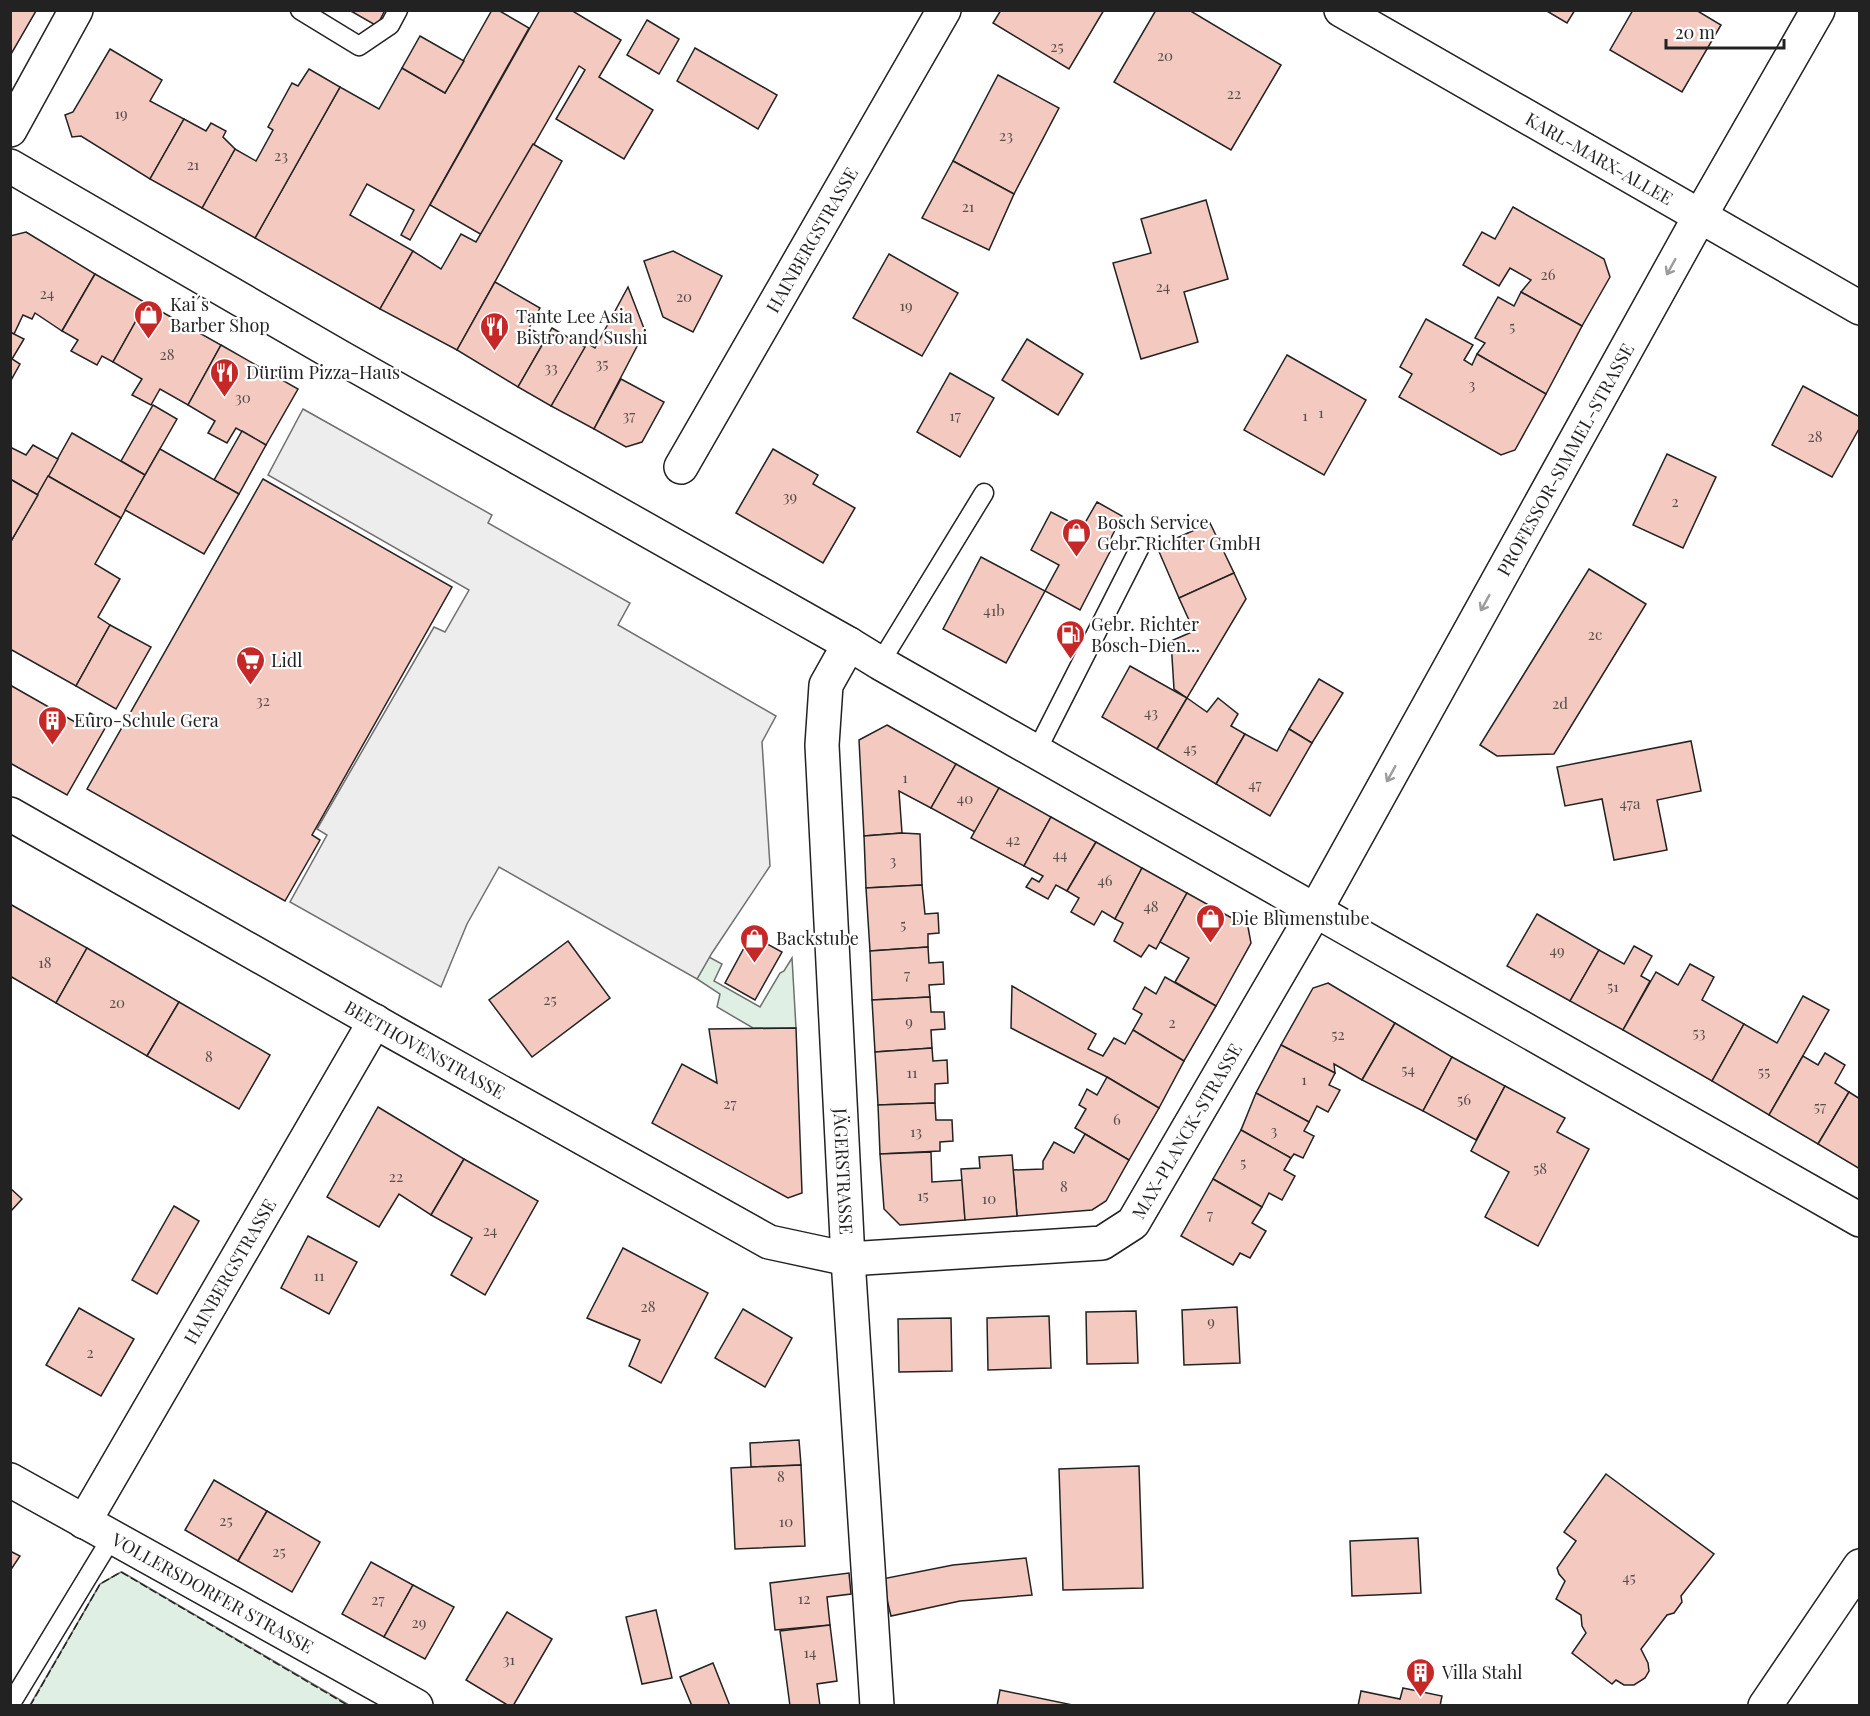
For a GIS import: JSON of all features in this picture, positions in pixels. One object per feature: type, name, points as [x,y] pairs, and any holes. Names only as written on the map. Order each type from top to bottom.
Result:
[{"type":"street","points":[[10,130],[76,10]]},
{"type":"street","name":"HAINBERGSTRASSE","points":[[681,467],[944,10]]},
{"type":"street","name":"KARL-MARX-ALLEE","points":[[1341,10],[1860,308]]},
{"type":"street","name":"PROFESSOR-SIMMEL-STRASSE","points":[[1315,911],[1700,216],[1818,10]]},
{"type":"street","points":[[10,166],[340,357],[1860,1220]]},
{"type":"street","name":"JÄGERSTRASSE","points":[[849,644],[826,685],[822,745],[848,1259],[877,1706]]},
{"type":"street","name":"BEETHOVENSTRASSE","points":[[10,814],[769,1242],[848,1259]]},
{"type":"street","name":"MAX-PLANCK-STRASSE","points":[[848,1259],[1102,1243],[1133,1223],[1315,911]]},
{"type":"street","name":"HAINBERGSTRASSE","points":[[98,1529],[375,1021]]},
{"type":"street","name":"VOLLERSDORFER STRASSE","points":[[10,1480],[416,1706]]},
{"type":"street","points":[[1765,1706],[1860,1566]]},
{"type":"lane","points":[[300,10],[359,46],[390,25],[398,10]]},
{"type":"lane","points":[[880,663],[984,493]]},
{"type":"lane","points":[[1036,752],[1140,547]]},
{"type":"lane","points":[[10,1705],[98,1529]]},
{"type":"green space","points":[[709,957],[722,964],[714,981],[760,1007],[780,973],[784,971],[792,958],[796,1028],[753,1028],[717,1007],[720,994],[697,979]]},
{"type":"green space","points":[[121,1572],[349,1705],[30,1705],[100,1584]]},
{"type":"shaded area","points":[[303,409],[492,515],[488,523],[630,603],[618,625],[776,716],[762,742],[770,866],[697,979],[499,867],[467,924],[441,987],[290,902],[327,835],[317,829],[434,627],[445,632],[469,590],[268,475]]},
{"type":"building","points":[[10,10],[36,11],[10,56]]},
{"type":"building","points":[[349,10],[385,10],[377,26]]},
{"type":"building","points":[[492,10],[498,10],[529,28],[410,240],[401,235],[414,210],[367,184],[350,215],[413,251],[380,309],[255,238],[340,87],[379,109],[402,68],[445,93]]},
{"type":"building","points":[[540,10],[571,10],[621,40],[599,77],[653,110],[624,159],[556,119],[585,70],[579,66],[482,235],[430,205]]},
{"type":"building","points":[[1001,10],[1104,10],[1069,69],[993,23]]},
{"type":"building","points":[[1156,10],[1189,10],[1281,65],[1231,150],[1114,82]]},
{"type":"building","points":[[1545,10],[1575,10],[1567,23]]},
{"type":"building","points":[[1633,10],[1696,10],[1721,25],[1682,92],[1610,50]]},
{"type":"building","points":[[647,20],[679,39],[659,74],[627,55]]},
{"type":"building","points":[[420,36],[464,61],[445,93],[402,68]]},
{"type":"building","points":[[695,48],[777,95],[758,129],[677,81]]},
{"type":"building","points":[[110,49],[162,80],[150,101],[184,119],[150,179],[81,136],[72,137],[65,115],[73,112]]},
{"type":"building","points":[[309,69],[340,87],[255,238],[202,208],[235,149],[256,161],[273,130],[268,127],[292,83],[298,86]]},
{"type":"building","points":[[998,75],[1059,108],[1014,194],[953,161]]},
{"type":"building","points":[[184,119],[206,131],[211,123],[226,131],[223,137],[235,149],[202,208],[150,179]]},
{"type":"building","points":[[533,144],[562,161],[457,350],[380,309],[413,251],[441,269],[461,234],[476,242]]},
{"type":"building","points":[[953,161],[1014,194],[989,250],[922,218]]},
{"type":"building","points":[[1206,200],[1228,279],[1184,292],[1198,342],[1141,359],[1113,263],[1151,253],[1141,219]]},
{"type":"building","points":[[1513,207],[1604,259],[1610,277],[1582,326],[1521,292],[1531,280],[1510,268],[1499,286],[1463,265],[1482,232],[1495,239]]},
{"type":"building","points":[[26,232],[95,274],[62,331],[35,313],[32,319],[23,315],[14,334],[10,332],[10,236]]},
{"type":"building","points":[[673,251],[722,276],[693,332],[663,317],[644,261]]},
{"type":"building","points":[[889,254],[958,293],[922,356],[853,318]]},
{"type":"building","points":[[95,274],[146,303],[113,362],[102,356],[97,365],[71,351],[78,340],[62,331]]},
{"type":"building","points":[[495,282],[540,308],[529,328],[546,338],[518,387],[457,350]]},
{"type":"building","points":[[628,287],[645,331],[594,429],[551,406],[587,343],[595,348]]},
{"type":"building","points":[[1521,292],[1582,326],[1546,394],[1477,354],[1485,343],[1475,338],[1498,297],[1514,306]]},
{"type":"building","points":[[146,303],[221,345],[188,405],[160,389],[151,405],[132,395],[142,379],[113,362]]},
{"type":"building","points":[[1426,319],[1473,345],[1464,360],[1472,365],[1477,354],[1546,394],[1515,450],[1501,455],[1399,397],[1412,374],[1400,367]]},
{"type":"building","points":[[552,328],[585,347],[551,406],[518,387]]},
{"type":"building","points":[[10,332],[24,339],[12,359],[20,364],[10,382]]},
{"type":"building","points":[[1027,339],[1083,374],[1058,415],[1002,380]]},
{"type":"building","points":[[221,345],[298,389],[266,445],[236,428],[227,443],[208,433],[215,421],[188,405]]},
{"type":"building","points":[[1287,355],[1366,400],[1324,475],[1244,430]]},
{"type":"building","points":[[950,373],[994,398],[960,457],[917,432]]},
{"type":"building","points":[[621,379],[664,402],[642,442],[626,447],[594,429]]},
{"type":"building","points":[[1803,386],[1860,417],[1860,427],[1832,477],[1772,445]]},
{"type":"building","points":[[153,405],[177,419],[145,475],[121,461]]},
{"type":"building","points":[[242,431],[266,445],[239,494],[214,480]]},
{"type":"building","points":[[72,433],[145,475],[121,518],[48,476]]},
{"type":"building","points":[[33,445],[58,459],[38,495],[10,479],[10,447],[26,455]]},
{"type":"building","points":[[160,449],[239,494],[204,554],[125,510]]},
{"type":"building","points":[[773,449],[818,475],[813,484],[855,508],[823,563],[736,513]]},
{"type":"building","points":[[1667,454],[1716,477],[1683,548],[1633,525]]},
{"type":"building","points":[[48,476],[121,518],[95,564],[120,579],[98,617],[110,625],[76,686],[10,649],[10,543]]},
{"type":"building","points":[[10,479],[38,495],[10,543]]},
{"type":"building","points":[[263,479],[452,587],[312,835],[320,840],[285,901],[87,789]]},
{"type":"building","name":"Bosch Service Gebr. Richter GmbH","points":[[1097,502],[1122,516],[1109,542],[1114,544],[1080,610],[1045,591],[1059,565],[1031,550],[1051,512],[1082,528]]},
{"type":"building","points":[[1210,523],[1234,573],[1179,598],[1157,547]]},
{"type":"building","points":[[981,557],[1045,591],[1006,663],[943,629]]},
{"type":"building","points":[[1589,569],[1646,604],[1554,754],[1497,756],[1480,745]]},
{"type":"building","points":[[1234,573],[1246,599],[1187,698],[1174,689],[1171,641],[1194,631],[1179,598]]},
{"type":"building","points":[[110,625],[151,647],[116,709],[76,686]]},
{"type":"building","points":[[1130,666],[1187,698],[1157,749],[1102,717]]},
{"type":"building","points":[[1319,679],[1343,693],[1312,743],[1289,729]]},
{"type":"building","name":"Euro-Schule Gera","points":[[10,685],[82,726],[90,713],[108,723],[67,795],[10,763]]},
{"type":"building","points":[[1187,698],[1207,712],[1218,698],[1238,714],[1231,726],[1245,734],[1216,784],[1157,749]]},
{"type":"building","points":[[887,725],[956,764],[931,808],[899,791],[902,833],[864,836],[859,740]]},
{"type":"building","points":[[1289,729],[1312,743],[1270,816],[1216,784],[1245,734],[1277,751]]},
{"type":"building","points":[[1691,741],[1701,791],[1657,800],[1667,850],[1614,860],[1602,799],[1565,806],[1557,767]]},
{"type":"building","points":[[956,764],[999,788],[975,832],[931,808]]},
{"type":"building","points":[[999,788],[1051,817],[1024,866],[971,838]]},
{"type":"building","points":[[1051,817],[1096,842],[1067,891],[1056,885],[1048,899],[1026,887],[1032,878],[1039,882],[1043,876],[1024,866]]},
{"type":"building","points":[[920,834],[922,885],[866,888],[864,836]]},
{"type":"building","points":[[1096,842],[1142,868],[1115,919],[1102,911],[1094,925],[1071,912],[1079,898],[1067,891]]},
{"type":"building","points":[[1142,868],[1187,893],[1156,949],[1149,945],[1141,957],[1114,941],[1123,923],[1115,919]]},
{"type":"building","points":[[922,885],[925,914],[938,913],[939,933],[928,934],[928,947],[870,951],[866,888]]},
{"type":"building","points":[[1187,893],[1248,927],[1251,943],[1216,1006],[1175,982],[1189,958],[1160,942]]},
{"type":"building","points":[[10,904],[87,948],[56,1003],[10,976]]},
{"type":"building","points":[[1537,914],[1599,950],[1570,1001],[1507,966]]},
{"type":"building","name":"Backstube","points":[[751,935],[782,952],[755,1000],[725,983]]},
{"type":"building","points":[[568,941],[610,998],[532,1057],[489,1000]]},
{"type":"building","points":[[1634,946],[1652,956],[1641,976],[1650,981],[1623,1030],[1570,1001],[1599,950],[1624,964]]},
{"type":"building","points":[[928,947],[929,963],[943,962],[944,984],[929,985],[930,997],[872,1000],[870,951]]},
{"type":"building","points":[[87,948],[179,1002],[147,1056],[56,1003]]},
{"type":"building","points":[[1690,964],[1714,977],[1702,1000],[1744,1024],[1712,1081],[1623,1030],[1656,972],[1678,985]]},
{"type":"building","points":[[1165,977],[1216,1006],[1184,1061],[1133,1030],[1142,1014],[1133,1009],[1145,987],[1156,994]]},
{"type":"building","points":[[1328,983],[1395,1023],[1362,1080],[1334,1064],[1335,1073],[1281,1045],[1313,988]]},
{"type":"building","points":[[1012,986],[1096,1034],[1088,1049],[1103,1056],[1114,1038],[1125,1044],[1133,1030],[1184,1061],[1159,1108],[1107,1077],[1011,1028]]},
{"type":"building","points":[[1803,996],[1829,1010],[1769,1115],[1712,1081],[1744,1024],[1777,1043]]},
{"type":"building","points":[[930,997],[931,1012],[944,1012],[945,1029],[931,1030],[932,1048],[875,1052],[872,1000]]},
{"type":"building","points":[[179,1002],[270,1055],[239,1109],[147,1056]]},
{"type":"building","points":[[1395,1023],[1452,1057],[1423,1111],[1362,1080]]},
{"type":"building","points":[[796,1028],[802,1193],[788,1198],[652,1123],[682,1064],[717,1083],[709,1029]]},
{"type":"building","points":[[1281,1045],[1335,1073],[1329,1085],[1340,1090],[1328,1112],[1317,1106],[1309,1122],[1256,1093]]},
{"type":"building","points":[[932,1048],[933,1061],[947,1060],[948,1083],[935,1084],[935,1103],[878,1105],[875,1052]]},
{"type":"building","points":[[1825,1053],[1845,1065],[1835,1083],[1849,1092],[1818,1144],[1769,1115],[1803,1056],[1818,1065]]},
{"type":"building","points":[[1452,1057],[1505,1086],[1476,1140],[1423,1111]]},
{"type":"building","points":[[1107,1077],[1159,1108],[1129,1160],[1075,1128],[1086,1109],[1079,1105],[1087,1089],[1097,1095]]},
{"type":"building","points":[[1505,1086],[1565,1118],[1557,1132],[1589,1149],[1538,1246],[1485,1217],[1509,1172],[1471,1151]]},
{"type":"building","points":[[1849,1092],[1860,1099],[1860,1169],[1818,1144]]},
{"type":"building","points":[[1256,1093],[1309,1122],[1304,1131],[1314,1136],[1303,1158],[1294,1154],[1291,1158],[1241,1130]]},
{"type":"building","points":[[935,1103],[936,1120],[952,1120],[953,1141],[940,1142],[940,1151],[880,1154],[878,1105]]},
{"type":"building","points":[[378,1107],[464,1159],[431,1215],[399,1194],[379,1227],[327,1197]]},
{"type":"building","points":[[1241,1130],[1291,1158],[1284,1170],[1295,1176],[1282,1200],[1269,1193],[1262,1207],[1213,1179]]},
{"type":"building","points":[[1085,1134],[1129,1160],[1106,1201],[1092,1210],[1017,1216],[1013,1170],[1043,1169],[1043,1161],[1054,1142],[1074,1153]]},
{"type":"building","points":[[931,1152],[932,1182],[963,1180],[965,1220],[900,1225],[884,1209],[880,1154]]},
{"type":"building","points":[[1012,1155],[1017,1216],[965,1220],[961,1169],[980,1168],[979,1157]]},
{"type":"building","points":[[464,1159],[538,1201],[485,1295],[451,1275],[472,1238],[431,1215]]},
{"type":"building","points":[[1213,1179],[1262,1207],[1252,1223],[1266,1231],[1250,1258],[1240,1253],[1233,1265],[1181,1236]]},
{"type":"building","points":[[10,1188],[22,1199],[10,1212]]},
{"type":"building","points":[[174,1206],[199,1221],[157,1294],[132,1280]]},
{"type":"building","points":[[308,1236],[357,1262],[329,1314],[281,1288]]},
{"type":"building","points":[[623,1248],[708,1293],[661,1383],[629,1366],[640,1340],[587,1318]]},
{"type":"building","points":[[1237,1307],[1240,1363],[1184,1365],[1182,1310]]},
{"type":"building","points":[[79,1308],[134,1339],[101,1396],[46,1365]]},
{"type":"building","points":[[743,1309],[792,1338],[765,1387],[715,1358]]},
{"type":"building","points":[[1136,1311],[1138,1363],[1087,1364],[1086,1312]]},
{"type":"building","points":[[1049,1316],[1051,1368],[988,1370],[987,1318]]},
{"type":"building","points":[[951,1318],[952,1371],[899,1372],[898,1319]]},
{"type":"building","points":[[799,1440],[801,1465],[751,1467],[750,1443]]},
{"type":"building","points":[[801,1465],[805,1546],[735,1549],[731,1468]]},
{"type":"building","points":[[1139,1466],[1143,1588],[1063,1590],[1059,1469]]},
{"type":"building","points":[[1606,1474],[1714,1554],[1681,1596],[1682,1602],[1674,1613],[1667,1615],[1641,1649],[1649,1671],[1645,1678],[1634,1685],[1624,1685],[1616,1680],[1612,1684],[1572,1653],[1586,1633],[1582,1626],[1581,1615],[1556,1599],[1565,1581],[1557,1568],[1576,1541],[1564,1532]]},
{"type":"building","points":[[214,1480],[267,1511],[238,1561],[185,1530]]},
{"type":"building","points":[[267,1511],[320,1542],[292,1592],[238,1561]]},
{"type":"building","points":[[1418,1538],[1421,1593],[1352,1596],[1350,1541]]},
{"type":"building","points":[[10,1551],[20,1556],[10,1571]]},
{"type":"building","points":[[1026,1558],[1032,1595],[960,1601],[891,1616],[882,1579],[953,1565]]},
{"type":"building","points":[[371,1562],[413,1585],[384,1637],[342,1614]]},
{"type":"building","points":[[849,1573],[851,1594],[827,1597],[830,1625],[775,1630],[770,1583]]},
{"type":"building","points":[[413,1585],[454,1607],[425,1659],[384,1637]]},
{"type":"building","points":[[656,1610],[672,1678],[642,1684],[626,1617]]},
{"type":"building","points":[[507,1612],[552,1639],[513,1706],[509,1706],[466,1680]]},
{"type":"building","points":[[830,1625],[837,1681],[817,1684],[820,1706],[790,1706],[780,1631]]},
{"type":"building","points":[[713,1663],[730,1706],[692,1706],[680,1677]]},
{"type":"building","name":"Villa Stahl","points":[[1403,1688],[1442,1696],[1440,1706],[1358,1706],[1361,1691],[1400,1699]]},
{"type":"building","points":[[1000,1690],[1073,1705],[1073,1706],[997,1706]]},
{"type":"fence","points":[[30,1706],[100,1584],[121,1572],[349,1706]]},
{"type":"place","name":"Kai´s Barber Shop","points":[[149,340]]},
{"type":"place","name":"Tante Lee Asia Bistro and Sushi","points":[[495,352]]},
{"type":"place","name":"Dürüm Pizza-Haus","points":[[225,398]]},
{"type":"place","name":"Bosch Service Gebr. Richter GmbH","points":[[1076,558]]},
{"type":"place","name":"Gebr. Richter Bosch-Dien...","points":[[1070,660]]},
{"type":"place","name":"Lidl","points":[[250,686]]},
{"type":"place","name":"Euro-Schule Gera","points":[[53,746]]},
{"type":"place","name":"Die Blumenstube","points":[[1210,944]]},
{"type":"place","name":"Backstube","points":[[755,964]]},
{"type":"place","name":"Villa Stahl","points":[[1421,1698]]}]
